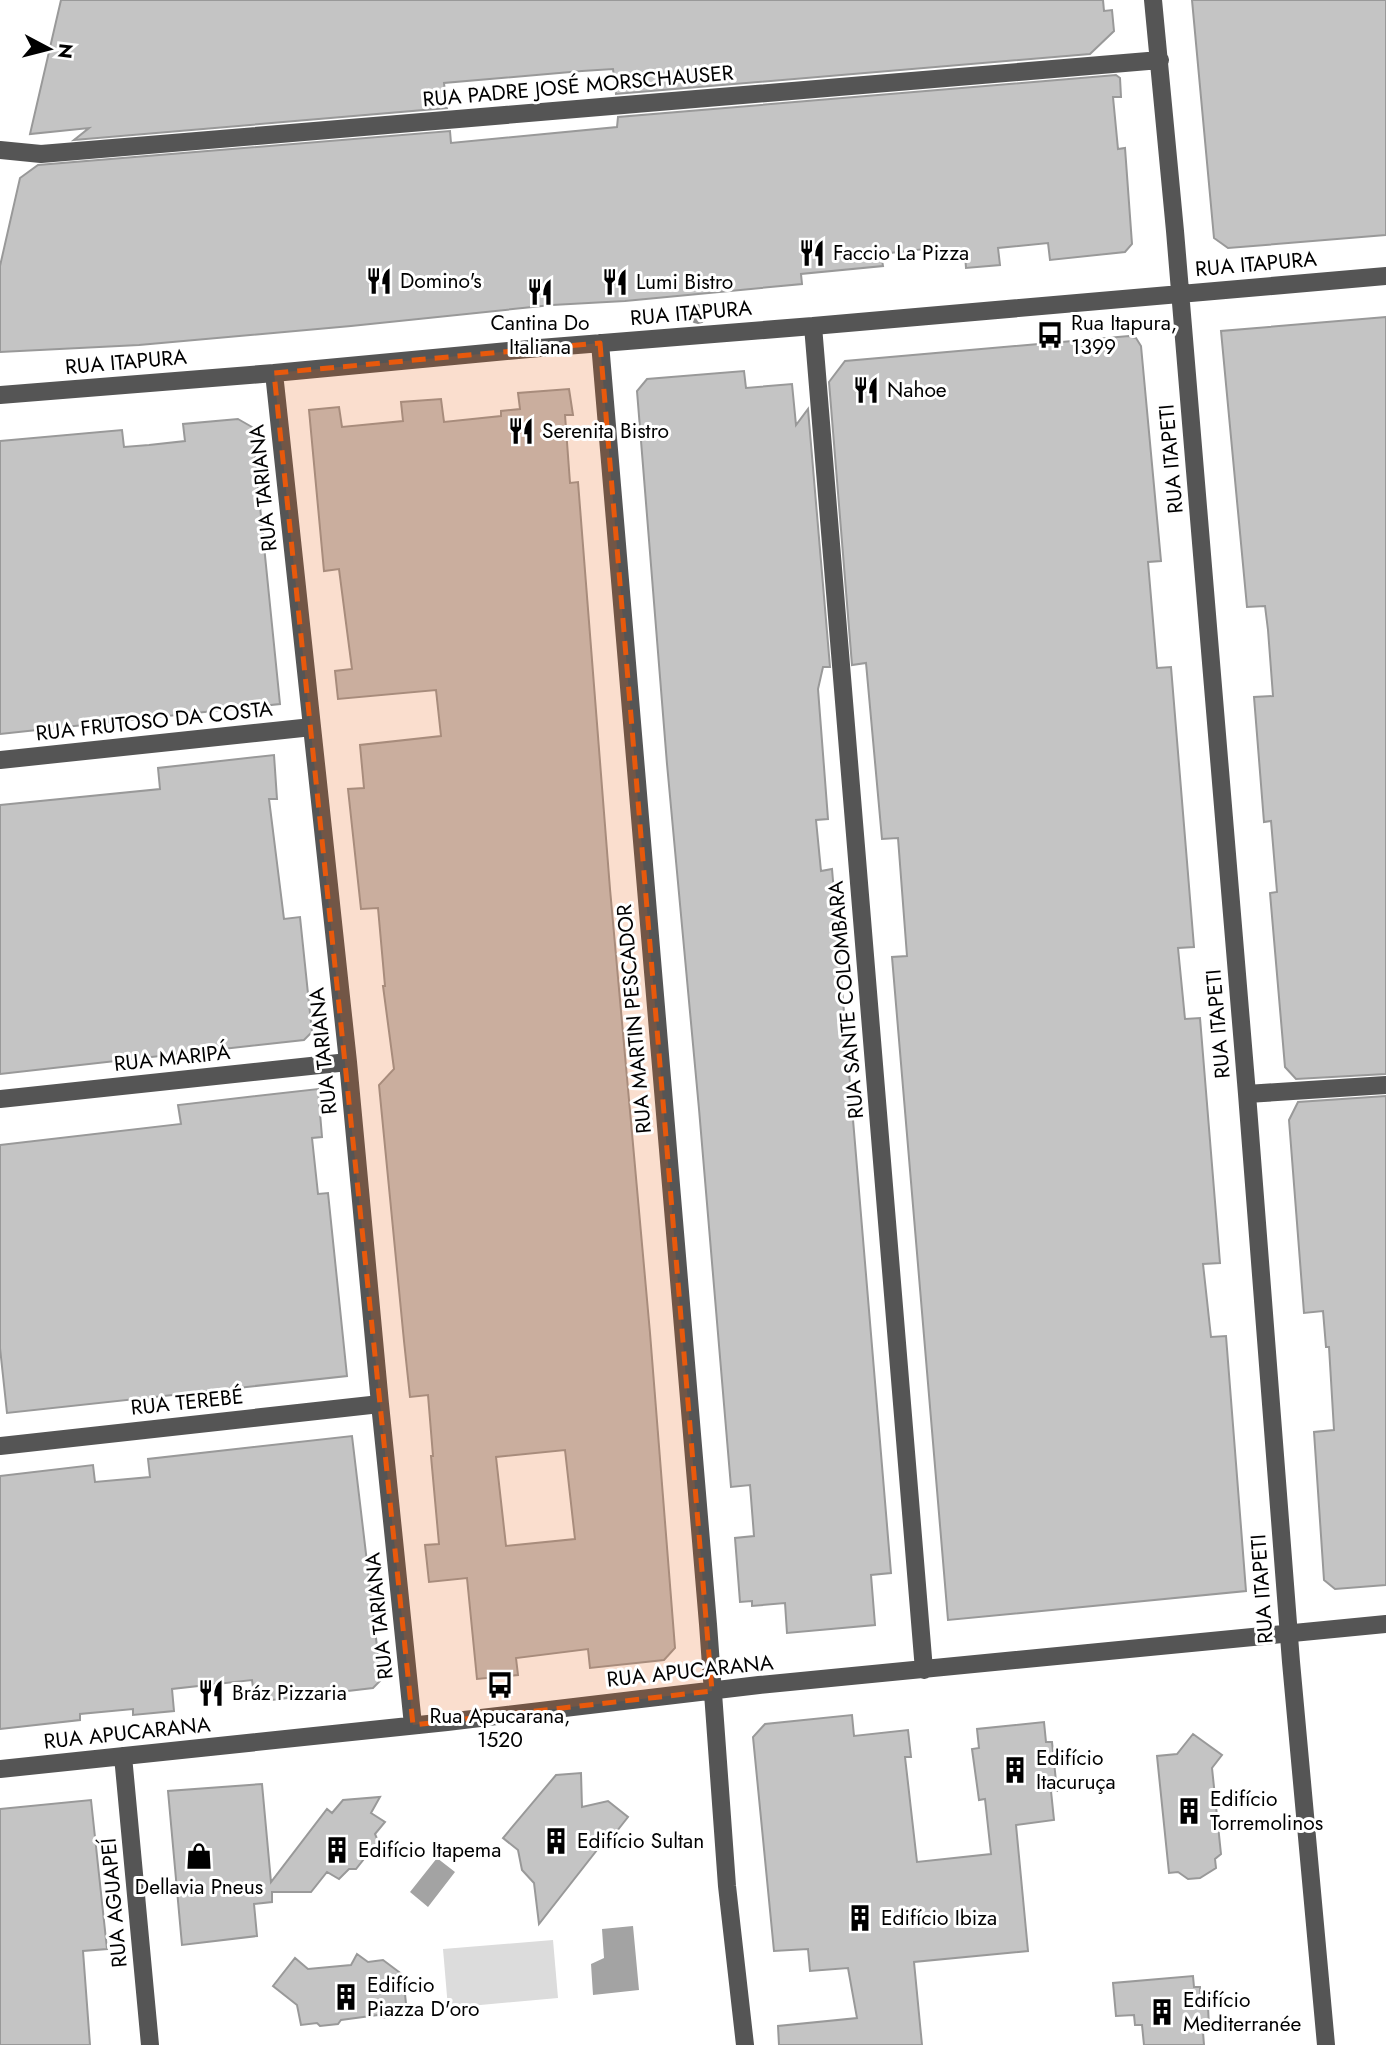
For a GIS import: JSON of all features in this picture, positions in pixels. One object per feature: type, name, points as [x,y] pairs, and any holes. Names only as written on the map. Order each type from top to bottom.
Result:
[{"type":"street","name":"RUA ITAPETI","points":[[1153,0],[1247,1094],[1289,1633],[1326,2045]]},
{"type":"street","name":"RUA PADRE JOSÉ MORSCHAUSER","points":[[0,150],[41,154],[1160,60]]},
{"type":"street","name":"RUA ITAPURA","points":[[0,395],[1386,276]]},
{"type":"street","name":"RUA SANTE COLOMBARA","points":[[813,326],[924,1670]]},
{"type":"street","name":"RUA MARTIN PESCADOR","points":[[600,343],[727,1886],[745,2045]]},
{"type":"street","name":"RUA TARIANA","points":[[274,373],[348,1062],[413,1726]]},
{"type":"street","name":"RUA FRUTOSO DA COSTA","points":[[0,760],[312,727]]},
{"type":"street","name":"RUA MARIPÁ","points":[[0,1100],[348,1062]]},
{"type":"street","points":[[1247,1094],[1386,1085]]},
{"type":"street","name":"RUA TEREBÉ","points":[[0,1446],[380,1404]]},
{"type":"street","name":"RUA APUCARANA","points":[[0,1769],[413,1726],[712,1691],[1386,1624]]},
{"type":"street","name":"RUA AGUAPEÍ","points":[[123,1756],[150,2045]]},
{"type":"highlighted area","points":[[600,343],[712,1691],[413,1725],[274,373]]},
{"type":"shaded area","points":[[437,1858],[455,1872],[428,1907],[410,1892]]},
{"type":"shaded area","points":[[633,1926],[639,1990],[593,1995],[591,1964],[604,1958],[602,1929]]},
{"type":"shaded area","points":[[553,1940],[558,1998],[448,2008],[443,1949]]},
{"type":"building","points":[[61,0],[1103,0],[1104,11],[1112,10],[1114,31],[1090,54],[616,94],[613,69],[582,71],[444,83],[447,108],[74,140],[89,128],[30,134]]},
{"type":"building","points":[[1192,0],[1386,0],[1386,235],[1228,248],[1214,238]]},
{"type":"building","points":[[1116,75],[1120,78],[1121,97],[1113,97],[1118,149],[1125,148],[1132,244],[1125,252],[1050,260],[1048,243],[998,248],[1000,265],[966,268],[965,254],[935,256],[934,248],[881,254],[883,266],[801,274],[802,284],[139,345],[0,352],[0,266],[20,178],[38,165],[450,131],[451,143],[617,127],[618,117]]},
{"type":"building","points":[[1386,317],[1386,1074],[1296,1079],[1285,1067],[1270,893],[1277,892],[1271,821],[1264,822],[1254,697],[1273,696],[1268,630],[1265,606],[1247,607],[1221,331]]},
{"type":"building","points":[[1129,336],[1136,338],[1141,346],[1161,561],[1148,562],[1157,668],[1171,667],[1194,947],[1178,948],[1185,1019],[1200,1018],[1220,1263],[1203,1264],[1211,1337],[1226,1336],[1246,1591],[948,1620],[892,957],[907,956],[898,838],[882,839],[866,663],[852,665],[829,382],[845,361]]},
{"type":"building","points":[[744,371],[746,388],[792,384],[796,425],[808,409],[830,667],[823,667],[818,689],[828,819],[816,820],[821,871],[832,869],[891,1573],[871,1575],[875,1625],[787,1633],[785,1603],[752,1606],[752,1601],[740,1602],[735,1538],[754,1536],[750,1485],[731,1487],[637,391],[647,379]]},
{"type":"building","points":[[569,389],[573,415],[565,415],[570,483],[578,482],[675,1648],[664,1660],[590,1668],[588,1649],[516,1658],[518,1675],[477,1679],[467,1578],[429,1582],[425,1545],[439,1544],[428,1395],[410,1397],[379,1085],[394,1069],[383,986],[378,908],[361,909],[348,789],[364,788],[360,745],[441,736],[436,690],[338,699],[335,671],[352,669],[339,569],[324,571],[309,410],[339,407],[342,427],[403,421],[401,402],[441,399],[444,422],[501,416],[501,411],[520,409],[518,393]],"holes":[[[565,1450],[575,1539],[506,1546],[496,1457]]]},
{"type":"building","points":[[238,419],[252,427],[280,704],[0,734],[0,441],[122,430],[124,447],[149,445],[185,441],[183,424]]},
{"type":"building","points":[[274,755],[277,799],[269,799],[284,919],[300,917],[312,1032],[304,1040],[0,1074],[0,805],[160,789],[158,768]]},
{"type":"building","points":[[318,1089],[322,1137],[312,1138],[318,1194],[328,1193],[347,1376],[7,1413],[0,1348],[0,1145],[181,1124],[178,1105]]},
{"type":"building","points":[[1386,1096],[1386,1585],[1335,1589],[1324,1580],[1314,1432],[1334,1430],[1329,1347],[1326,1347],[1323,1311],[1304,1313],[1289,1120],[1298,1102]]},
{"type":"building","points":[[352,1436],[381,1680],[373,1688],[255,1702],[252,1680],[172,1689],[174,1711],[133,1715],[133,1709],[80,1714],[80,1720],[0,1729],[0,1476],[93,1465],[95,1482],[150,1477],[148,1459]]},
{"type":"building","points":[[852,1715],[854,1736],[908,1730],[911,1757],[905,1757],[917,1862],[991,1854],[985,1799],[979,1800],[972,1749],[979,1748],[977,1729],[1044,1722],[1046,1742],[1052,1742],[1057,1791],[1051,1791],[1054,1820],[1016,1825],[1028,1951],[914,1962],[922,2045],[779,2045],[778,2026],[857,2018],[848,1968],[810,1971],[808,1949],[774,1951],[753,1737],[765,1724]]},
{"type":"building","name":"Edifício Torremolinos","points":[[1193,1734],[1222,1755],[1212,1768],[1221,1854],[1215,1859],[1216,1868],[1200,1878],[1188,1879],[1178,1872],[1169,1873],[1157,1756],[1177,1754]]},
{"type":"building","name":"Edifício Sultan","points":[[581,1773],[582,1807],[608,1801],[628,1817],[613,1836],[608,1836],[539,1924],[534,1883],[522,1870],[518,1850],[503,1838],[556,1775]]},
{"type":"building","points":[[262,1784],[271,1882],[327,1809],[332,1813],[343,1800],[380,1797],[371,1813],[385,1822],[375,1834],[378,1841],[356,1869],[349,1869],[339,1879],[327,1872],[311,1892],[272,1892],[272,1902],[254,1904],[257,1936],[182,1945],[168,1791]]},
{"type":"building","points":[[91,1800],[107,1949],[83,1951],[90,2045],[0,2045],[0,1809]]},
{"type":"building","name":"Edifício Piazza D'oro","points":[[357,1954],[368,1962],[383,1960],[403,1975],[407,2013],[382,2018],[378,2015],[341,2020],[338,2024],[301,2025],[297,2005],[273,1986],[295,1958],[308,1969],[351,1965]]},
{"type":"building","name":"Edifício Mediterranée","points":[[1193,1976],[1194,1987],[1200,1987],[1201,2003],[1208,2006],[1209,2027],[1203,2032],[1204,2045],[1144,2045],[1142,2025],[1135,2025],[1134,2015],[1116,2016],[1113,1983]]},
{"type":"place","name":"Faccio La Pizza","points":[[812,253]]},
{"type":"place","name":"Domino's","points":[[379,281]]},
{"type":"place","name":"Lumi Bistro","points":[[615,282]]},
{"type":"place","name":"Cantina Do Italiana","points":[[540,292]]},
{"type":"place","name":"Rua Itapura, 1399","points":[[1050,335]]},
{"type":"place","name":"Nahoe","points":[[866,390]]},
{"type":"place","name":"Serenita Bistro","points":[[521,431]]},
{"type":"place","name":"Rua Apucarana, 1520","points":[[500,1685]]},
{"type":"place","name":"Bráz Pizzaria","points":[[211,1693]]},
{"type":"place","name":"Edifício Itacuruça","points":[[1015,1770]]},
{"type":"place","name":"Edifício Torremolinos","points":[[1189,1811]]},
{"type":"place","name":"Edifício Sultan","points":[[556,1841]]},
{"type":"place","name":"Edifício Itapema","points":[[337,1850]]},
{"type":"place","name":"Dellavia Pneus","points":[[199,1856]]},
{"type":"place","name":"Edifício Ibiza","points":[[860,1918]]},
{"type":"place","name":"Edifício Piazza D'oro","points":[[346,1997]]},
{"type":"place","name":"Edifício Mediterranée","points":[[1162,2012]]}]
